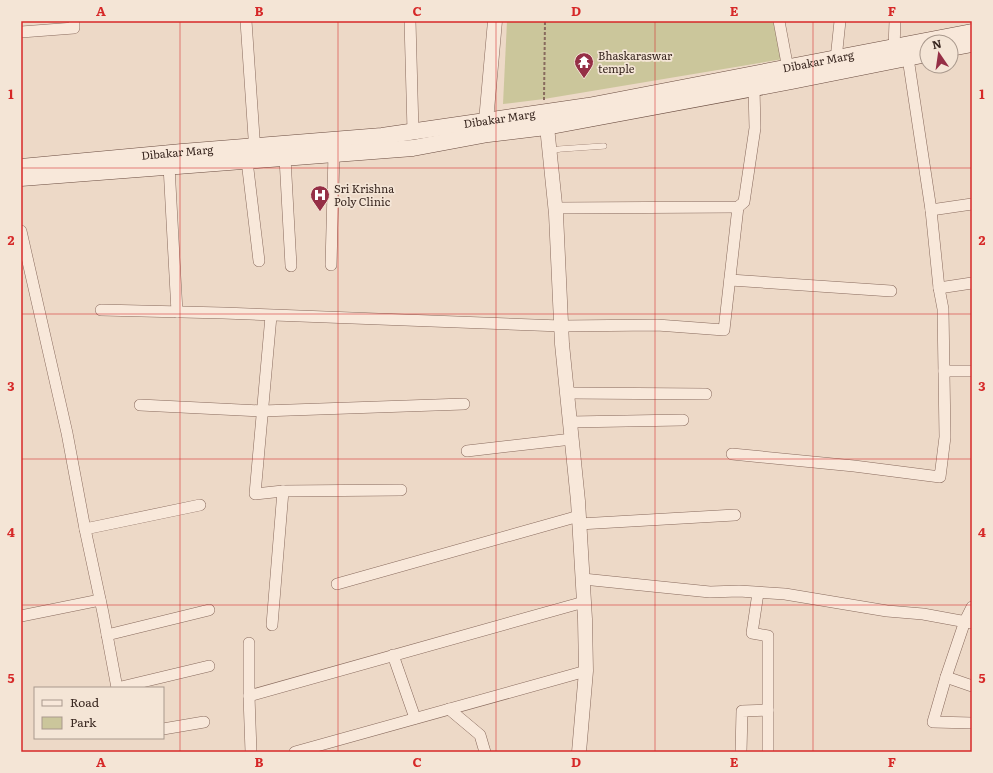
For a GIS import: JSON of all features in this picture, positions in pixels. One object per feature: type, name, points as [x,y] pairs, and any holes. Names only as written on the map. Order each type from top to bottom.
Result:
[{"type":"main road","name":"Dibakar Marg","points":[[21,178],[169,166],[253,156],[486,121],[546,120],[588,106],[971,33]]},
{"type":"main road","name":"Dibakar Marg","points":[[959,42],[971,33]]},
{"type":"main road","name":"Dibakar Marg","points":[[21,167],[182,152],[285,158],[413,148],[488,134],[546,120],[754,88],[919,56]]},
{"type":"street","points":[[21,32],[74,28],[74,21]]},
{"type":"street","points":[[246,21],[259,261]]},
{"type":"street","points":[[410,21],[413,132]]},
{"type":"street","points":[[486,121],[495,21]]},
{"type":"street","points":[[779,21],[788,69]]},
{"type":"street","points":[[836,59],[840,21]]},
{"type":"street","points":[[894,48],[895,21]]},
{"type":"street","points":[[732,454],[854,466],[940,477],[945,437],[943,309],[939,288],[931,210],[908,58]]},
{"type":"street","points":[[556,208],[738,207],[744,202],[754,128],[754,88]]},
{"type":"street","points":[[546,120],[556,208],[561,326],[583,579],[586,671],[579,752]]},
{"type":"street","points":[[331,265],[334,154]]},
{"type":"street","points":[[285,158],[291,266]]},
{"type":"street","points":[[169,166],[177,312]]},
{"type":"street","points":[[931,210],[972,204]]},
{"type":"street","points":[[101,310],[561,326],[657,325],[724,330],[738,207]]},
{"type":"street","points":[[21,231],[67,433],[117,687]]},
{"type":"street","points":[[730,280],[891,291]]},
{"type":"street","points":[[939,288],[972,283]]},
{"type":"street","points":[[271,316],[255,494],[283,492],[401,490]]},
{"type":"street","points":[[944,371],[972,371]]},
{"type":"street","points":[[567,393],[706,394]]},
{"type":"street","points":[[140,405],[262,411],[464,404]]},
{"type":"street","points":[[570,422],[683,420]]},
{"type":"street","points":[[467,451],[572,439]]},
{"type":"street","points":[[272,625],[283,492]]},
{"type":"street","points":[[85,528],[200,505]]},
{"type":"street","points":[[337,584],[579,520],[735,515]]},
{"type":"street","points":[[583,579],[710,592],[739,591],[786,594],[887,611],[923,614],[969,622]]},
{"type":"street","points":[[758,592],[752,633],[768,636],[768,752]]},
{"type":"street","points":[[21,616],[100,600]]},
{"type":"street","points":[[249,696],[584,602]]},
{"type":"street","points":[[972,607],[969,622],[946,677],[933,722],[972,723]]},
{"type":"street","points":[[107,635],[209,610]]},
{"type":"street","points":[[250,643],[249,696],[251,752]]},
{"type":"street","points":[[393,655],[415,718]]},
{"type":"street","points":[[121,687],[210,666]]},
{"type":"street","points":[[295,752],[586,671]]},
{"type":"street","points":[[946,677],[972,686]]},
{"type":"street","points":[[449,709],[480,735],[485,752]]},
{"type":"street","points":[[741,752],[742,711],[768,710]]},
{"type":"street","points":[[164,729],[204,722]]},
{"type":"lane","points":[[549,151],[604,146]]},
{"type":"path","points":[[545,21],[544,99],[546,120]]},
{"type":"green space","name":"Bhaskaraswar temple","points":[[507,21],[775,21],[783,59],[544,99],[503,104]]},
{"type":"place","name":"Bhaskaraswar temple","points":[[584,79]]},
{"type":"place","name":"Sri Krishna Poly Clinic","points":[[320,212]]}]
